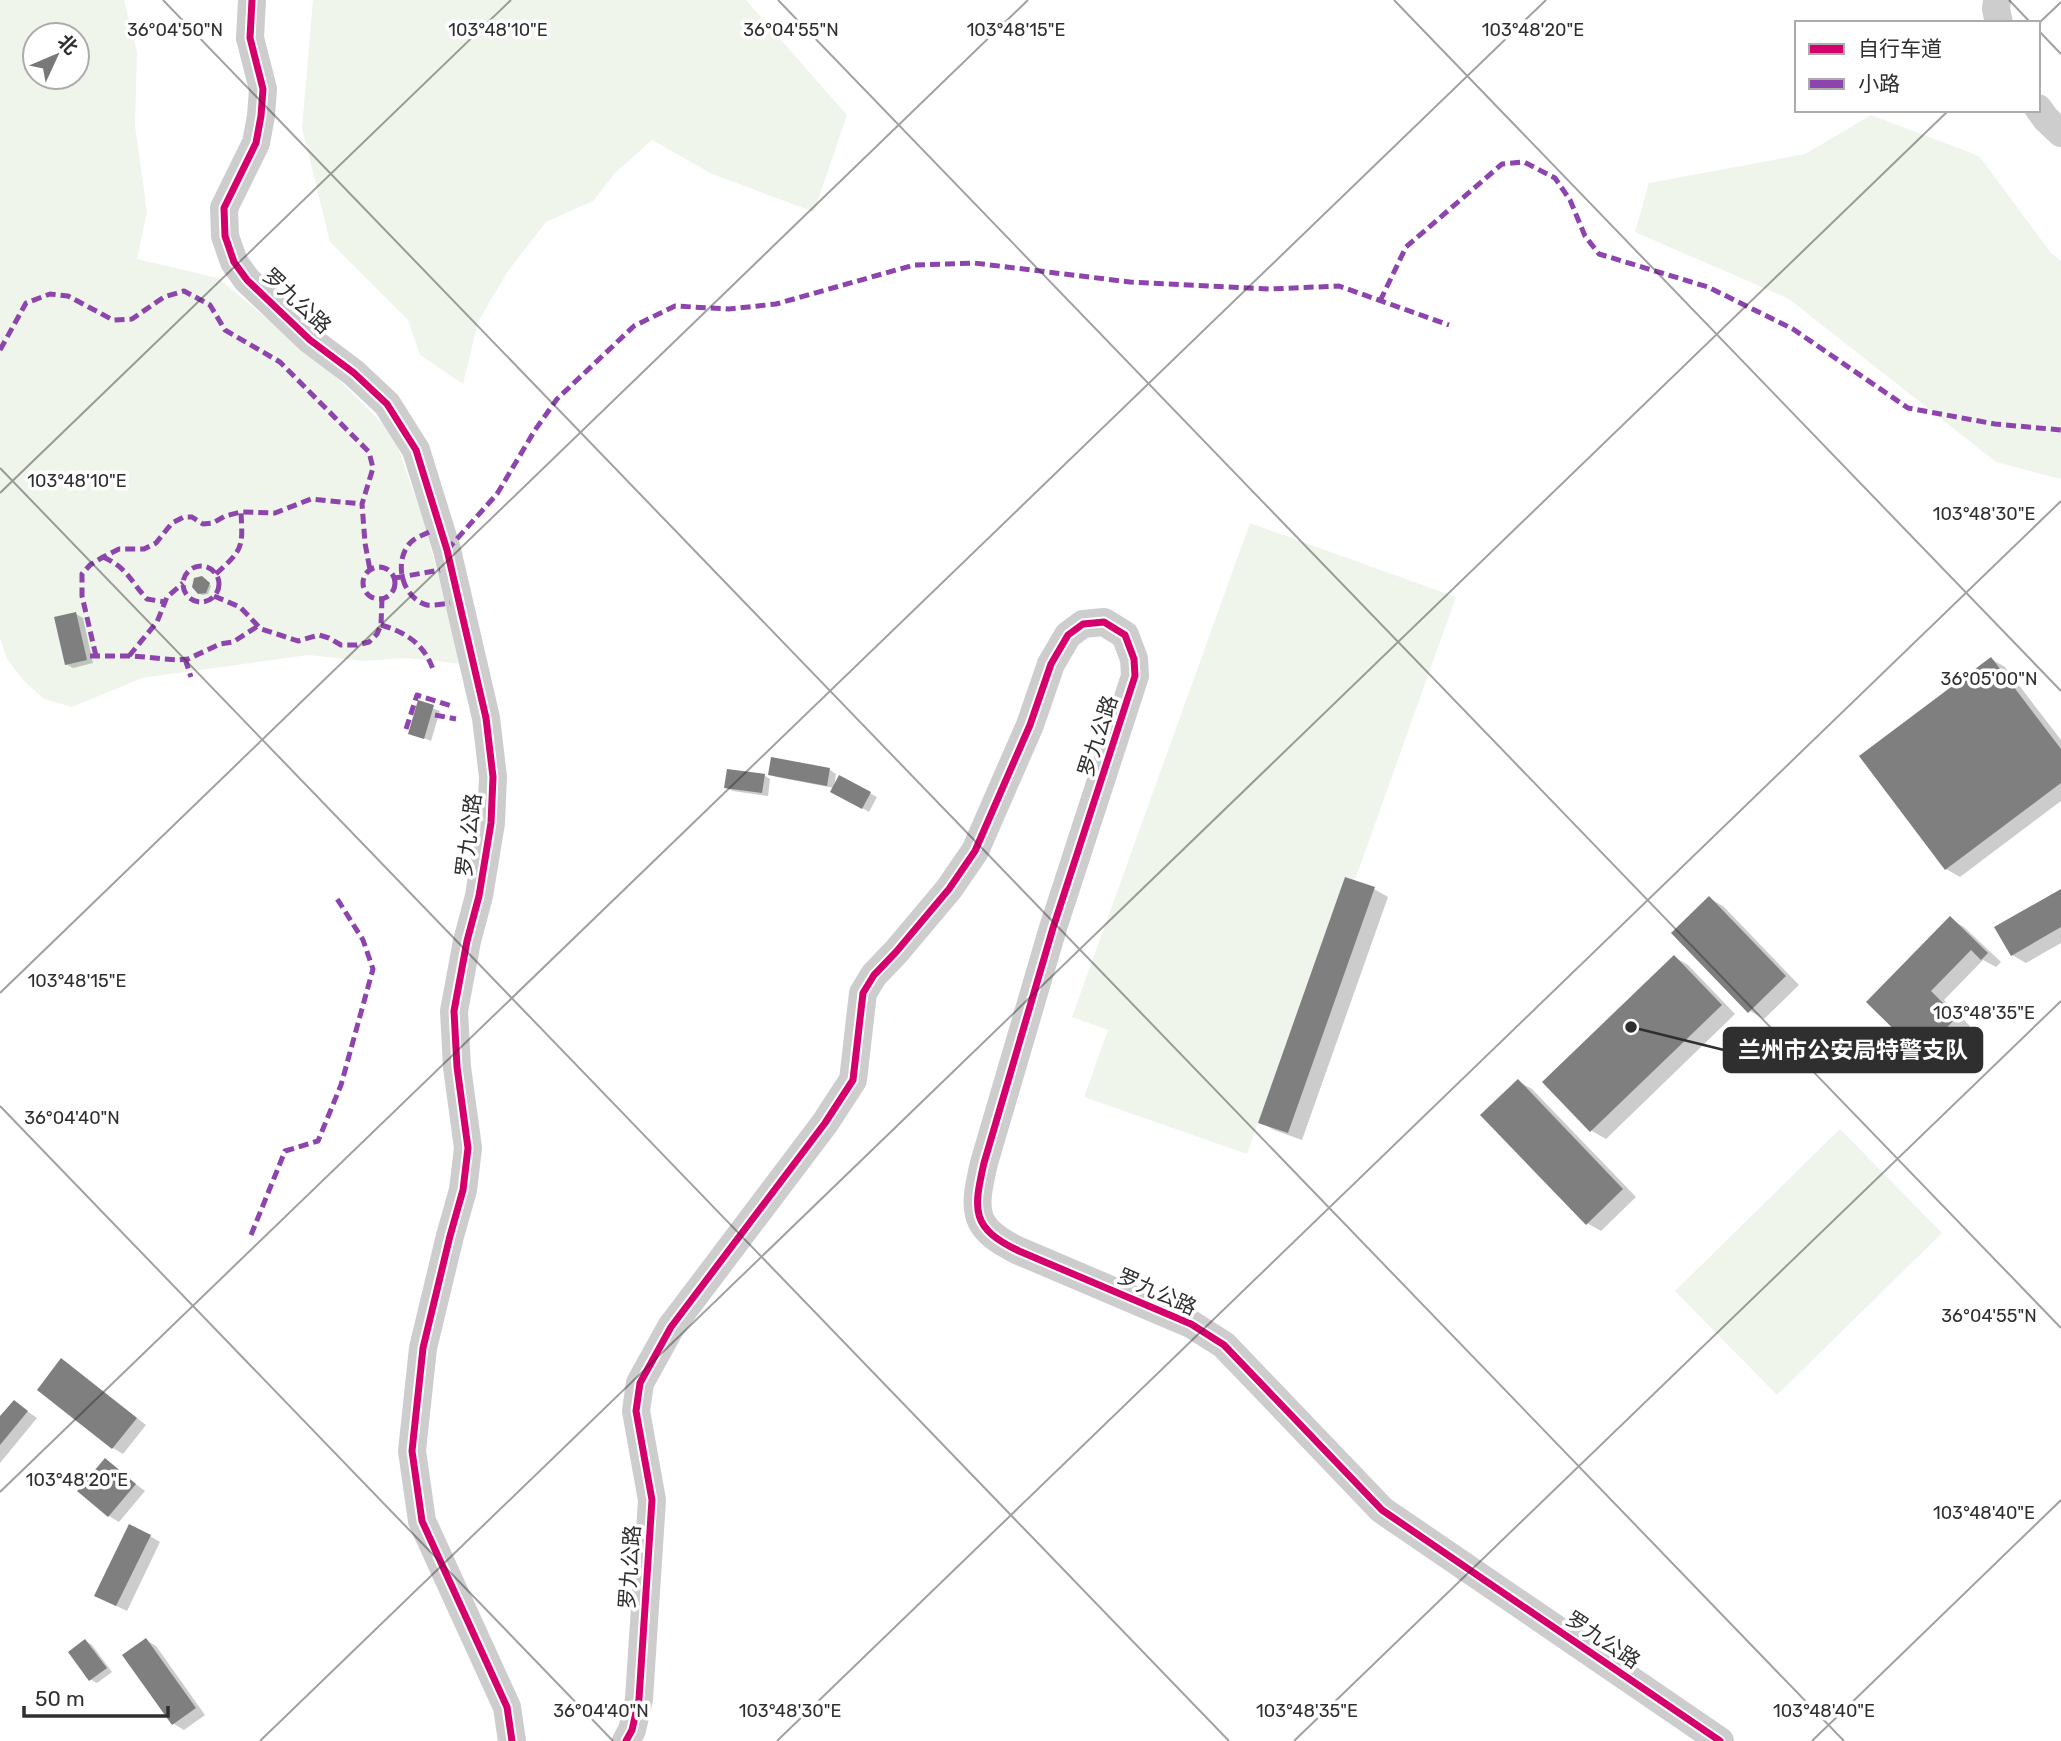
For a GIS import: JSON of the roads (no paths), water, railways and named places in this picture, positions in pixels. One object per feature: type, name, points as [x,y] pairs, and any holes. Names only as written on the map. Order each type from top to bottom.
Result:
[{"type":"street","name":"罗九公路","points":[[252,0],[250,38],[263,89],[261,116],[256,143],[224,208],[225,236],[234,262],[247,280],[310,340],[354,373],[387,404],[416,450],[447,550],[486,718],[493,777],[491,823],[479,896],[467,941],[454,1012],[467,1158],[463,1190],[423,1348],[412,1451],[422,1521],[507,1707],[512,1741]]},
{"type":"street","points":[[1997,0],[1998,21]]},
{"type":"street","points":[[2040,111],[2061,133]]},
{"type":"street","name":"罗九公路","points":[[626,1741],[632,1730],[639,1699],[652,1500],[636,1411],[640,1383],[671,1327],[825,1123],[853,1080],[863,993],[874,975],[949,890],[975,851],[1030,725],[1051,664],[1068,635],[1083,624],[1104,622],[1125,635],[1134,659],[1135,676],[1053,928],[984,1163],[977,1194],[978,1215],[985,1230],[1018,1251],[1191,1324],[1224,1345],[1382,1510],[1720,1741]]},
{"type":"place","name":"兰州市公安局特警支队","points":[[1631,1027]]}]
